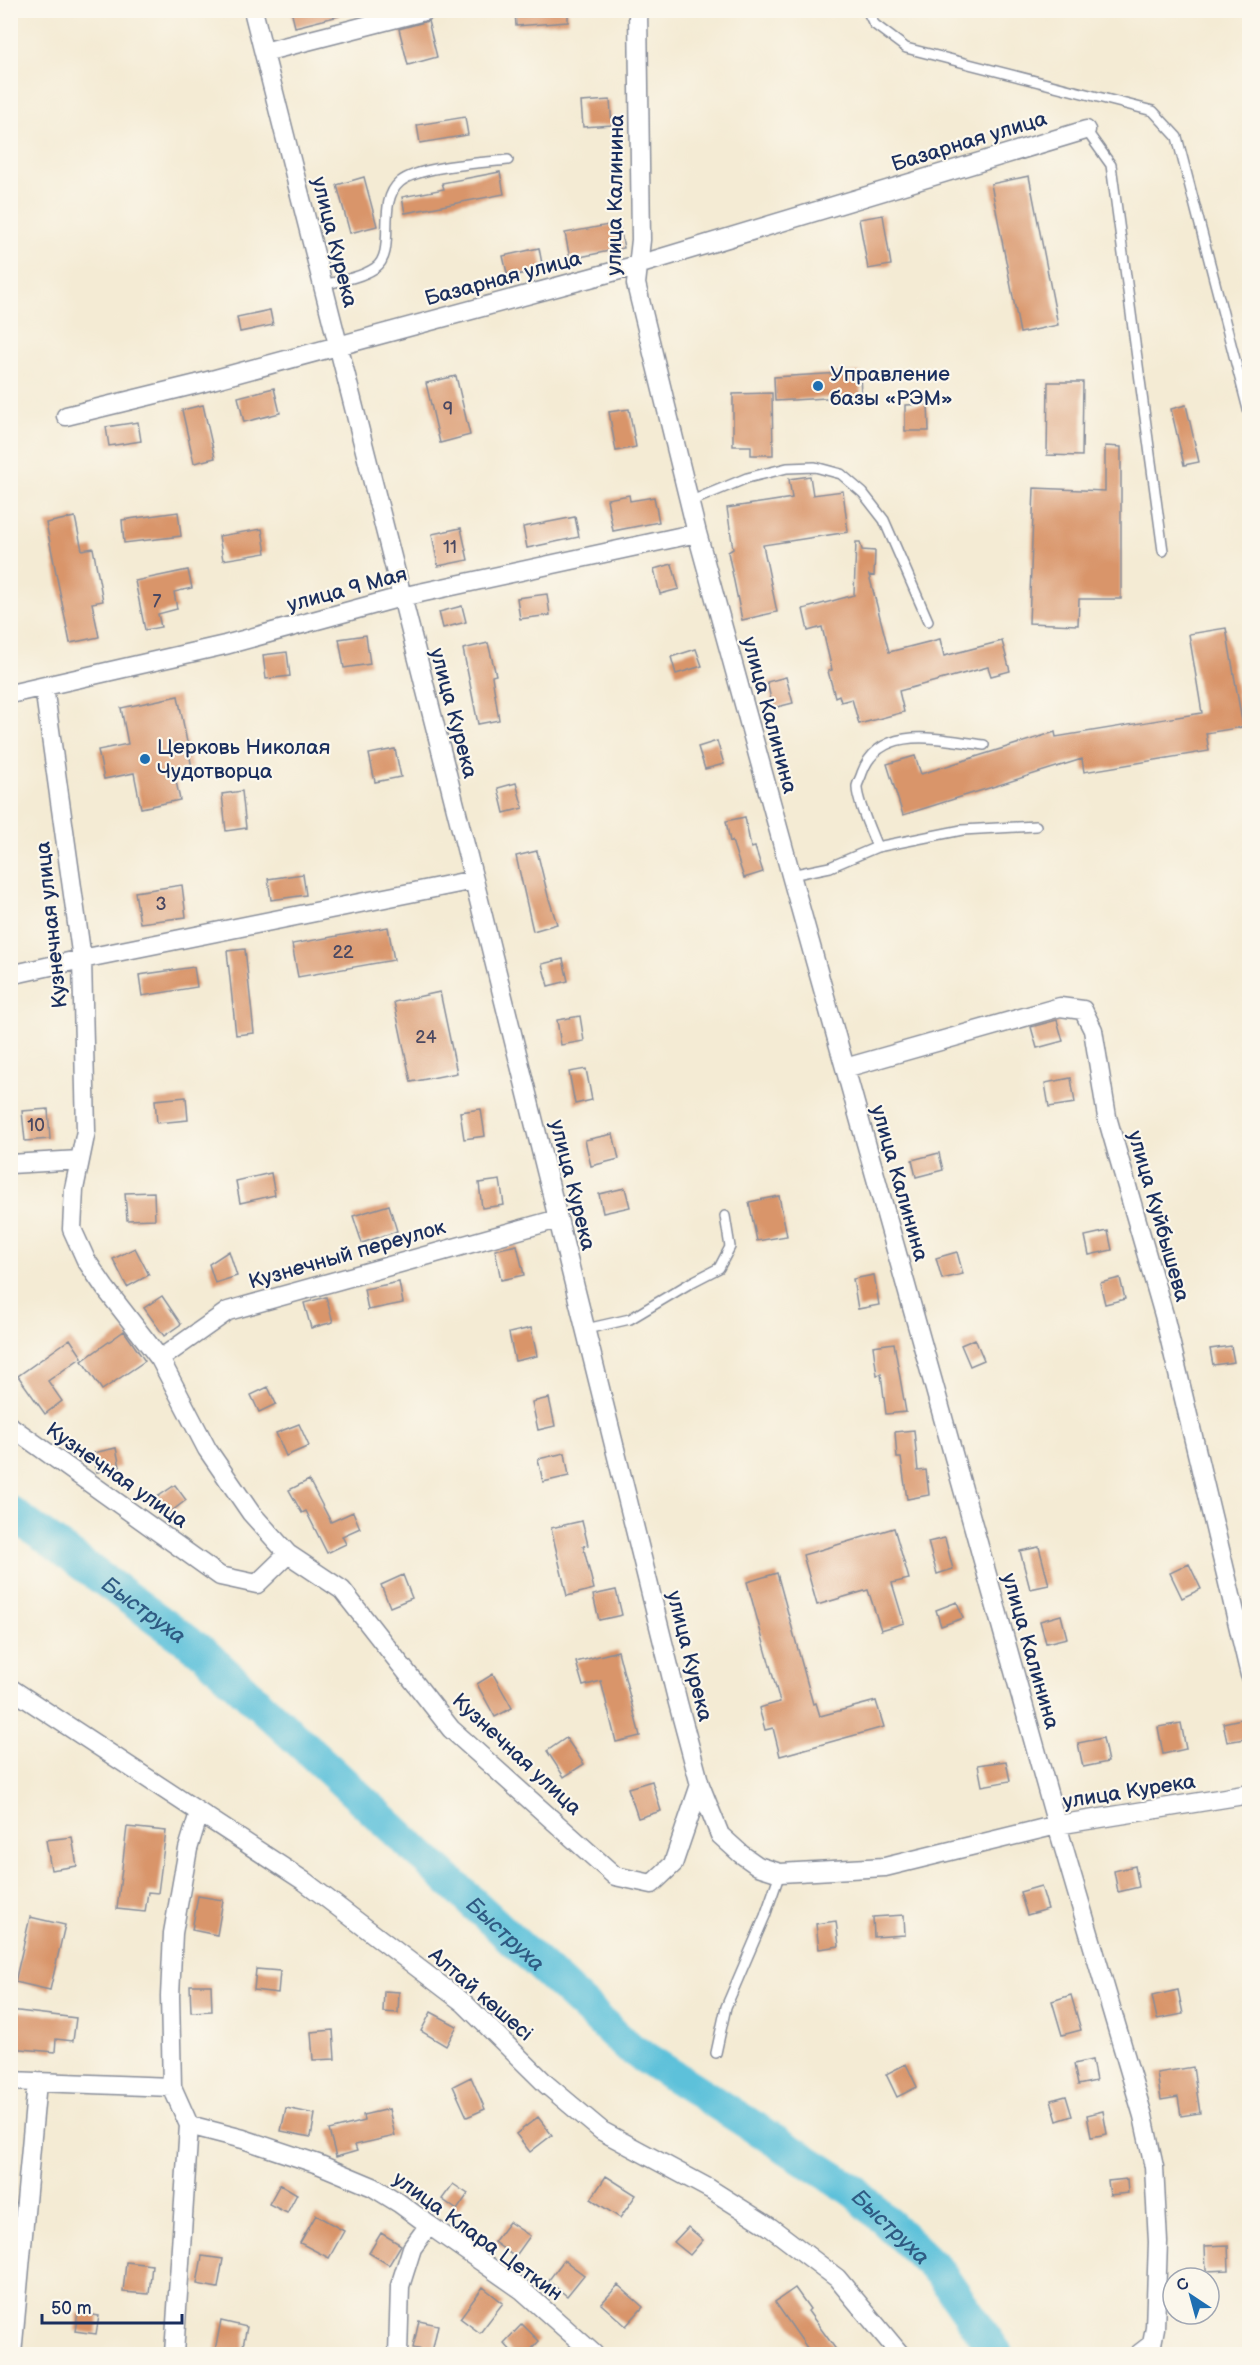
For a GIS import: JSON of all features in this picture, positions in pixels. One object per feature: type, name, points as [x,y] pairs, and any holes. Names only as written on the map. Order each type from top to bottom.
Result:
[{"type":"street","name":"улица Курека","points":[[254,10],[700,1785],[720,1835],[758,1866],[780,1874],[885,1866],[1057,1825],[1250,1794]]},
{"type":"street","points":[[264,52],[428,10]]},
{"type":"street","name":"улица Калинина","points":[[638,10],[641,228],[636,284],[697,533],[791,875],[1057,1825],[1143,2116],[1154,2167],[1158,2242],[1155,2328],[1152,2344],[1139,2355]]},
{"type":"street","name":"Базарная улица","points":[[66,416],[338,347],[638,265],[1086,130]]},
{"type":"street","name":"улица 9 Мая","points":[[10,694],[225,645],[401,597],[697,533]]},
{"type":"street","name":"Кузнечная улица","points":[[44,687],[82,959],[86,1131],[74,1189],[72,1229],[86,1260],[160,1359],[207,1449],[251,1513],[288,1554],[342,1590],[451,1729],[615,1876],[652,1884],[674,1864],[700,1785]]},
{"type":"street","points":[[10,975],[474,880]]},
{"type":"street","name":"улица Куйбышева","points":[[845,1068],[1060,1007],[1083,1010],[1093,1030],[1107,1117],[1164,1315],[1250,1675]]},
{"type":"street","points":[[10,1164],[80,1160]]},
{"type":"street","name":"Кузнечный переулок","points":[[160,1359],[228,1311],[558,1219]]},
{"type":"street","name":"Кузнечная улица","points":[[10,1426],[220,1576],[257,1584],[288,1554]]},
{"type":"street","name":"Алтай көшесі","points":[[10,1688],[304,1881],[464,2003],[547,2085],[602,2131],[710,2189],[760,2221],[837,2278],[900,2355]]},
{"type":"street","points":[[174,2355],[189,2126],[172,2087],[170,1996],[173,1933],[188,1848],[199,1813]]},
{"type":"street","points":[[10,2080],[172,2087]]},
{"type":"street","points":[[12,2355],[37,2082]]},
{"type":"street","name":"улица Клара Цеткин","points":[[189,2126],[243,2139],[318,2164],[373,2187],[399,2202],[522,2290],[594,2355]]},
{"type":"street","points":[[398,2355],[400,2286],[412,2248],[429,2225]]},
{"type":"lane","points":[[867,10],[874,24],[906,48],[1153,111],[1177,138],[1250,417]]},
{"type":"lane","points":[[1086,130],[1111,165],[1163,552]]},
{"type":"lane","points":[[322,285],[361,275],[377,267],[385,253],[389,198],[399,182],[430,170],[508,160]]},
{"type":"lane","points":[[689,501],[747,478],[787,468],[815,467],[841,474],[862,493],[884,520],[928,621]]},
{"type":"lane","points":[[877,847],[857,787],[867,759],[888,742],[912,737],[984,745]]},
{"type":"lane","points":[[791,875],[830,867],[877,847],[962,830],[1036,826]]},
{"type":"lane","points":[[586,1329],[630,1320],[719,1268],[730,1247],[725,1216]]},
{"type":"lane","points":[[716,2053],[726,2007],[765,1916],[780,1874]]},
{"type":"building","points":[[291,10],[338,10],[339,16],[295,27]]},
{"type":"building","points":[[515,10],[568,10],[568,22],[516,26]]},
{"type":"building","points":[[428,21],[437,57],[408,65],[399,29]]},
{"type":"building","points":[[610,100],[612,125],[583,127],[581,102]]},
{"type":"building","points":[[465,117],[468,135],[420,143],[417,125]]},
{"type":"building","points":[[500,172],[504,194],[405,213],[402,197],[444,189],[442,183]]},
{"type":"building","points":[[1029,176],[1058,325],[1020,333],[991,184]]},
{"type":"building","points":[[364,177],[377,226],[350,233],[337,185]]},
{"type":"building","points":[[883,215],[891,265],[868,269],[859,219]]},
{"type":"building","points":[[619,223],[624,248],[570,259],[565,233]]},
{"type":"building","points":[[539,248],[543,269],[508,277],[503,256]]},
{"type":"building","points":[[270,310],[273,325],[240,332],[237,317]]},
{"type":"building","name":"Управление базы «РЭМ»","points":[[860,372],[861,396],[775,401],[774,377]]},
{"type":"building","points":[[456,376],[470,435],[440,443],[426,383]]},
{"type":"building","points":[[1048,382],[1083,382],[1082,456],[1047,455]]},
{"type":"building","points":[[274,388],[280,413],[244,422],[238,397]]},
{"type":"building","points":[[772,393],[773,455],[751,455],[751,446],[733,446],[733,394]]},
{"type":"building","points":[[928,404],[929,431],[905,431],[905,405]]},
{"type":"building","points":[[203,405],[215,458],[194,463],[182,410]]},
{"type":"building","points":[[1186,405],[1199,462],[1184,465],[1171,409]]},
{"type":"building","points":[[629,409],[636,447],[616,451],[609,412]]},
{"type":"building","points":[[138,422],[141,441],[109,446],[106,427]]},
{"type":"building","points":[[1105,446],[1121,447],[1121,599],[1079,599],[1078,625],[1029,623],[1034,488],[1105,491]]},
{"type":"building","points":[[810,476],[813,495],[843,491],[848,532],[763,545],[777,612],[742,620],[728,552],[733,549],[727,508],[792,498],[789,479]]},
{"type":"building","points":[[629,495],[630,501],[654,497],[659,522],[613,531],[607,499]]},
{"type":"building","points":[[178,512],[181,536],[124,543],[122,520]]},
{"type":"building","points":[[75,517],[82,550],[93,548],[103,601],[92,603],[99,637],[70,643],[46,523]]},
{"type":"building","points":[[575,517],[579,537],[527,548],[523,527]]},
{"type":"building","points":[[461,528],[468,560],[438,566],[432,534]]},
{"type":"building","points":[[262,529],[266,553],[223,560],[219,536]]},
{"type":"building","points":[[856,542],[860,542],[862,550],[875,551],[874,576],[869,575],[889,652],[940,639],[944,656],[1002,641],[1010,671],[991,676],[988,667],[899,691],[904,712],[859,724],[852,699],[841,702],[839,695],[835,697],[828,671],[832,670],[822,627],[808,631],[803,609],[854,595]]},
{"type":"building","points":[[672,564],[679,589],[660,594],[654,569]]},
{"type":"building","points":[[188,570],[192,588],[174,592],[177,609],[158,614],[161,627],[145,630],[135,581]]},
{"type":"building","points":[[547,594],[550,615],[520,619],[517,598]]},
{"type":"building","points":[[462,606],[466,622],[443,628],[439,612]]},
{"type":"building","points":[[1226,628],[1243,727],[1206,733],[1209,751],[1084,772],[1082,759],[903,815],[887,764],[915,756],[921,774],[1055,732],[1056,737],[1202,713],[1189,634]]},
{"type":"building","points":[[366,635],[370,664],[344,668],[339,639]]},
{"type":"building","points":[[488,643],[496,675],[492,676],[499,720],[478,724],[463,649]]},
{"type":"building","points":[[696,649],[702,666],[676,674],[671,657]]},
{"type":"building","points":[[287,652],[290,676],[266,679],[263,655]]},
{"type":"building","points":[[786,677],[793,703],[773,708],[767,682]]},
{"type":"building","name":"Церковь Николая Чудотворца","points":[[178,696],[192,768],[174,772],[180,800],[141,808],[134,773],[104,779],[98,750],[128,744],[121,708]]},
{"type":"building","points":[[717,741],[724,764],[705,769],[698,747]]},
{"type":"building","points":[[395,749],[401,777],[375,782],[369,754]]},
{"type":"building","points":[[516,783],[523,808],[504,813],[498,788]]},
{"type":"building","points":[[242,791],[246,828],[226,831],[222,794]]},
{"type":"building","points":[[745,817],[751,848],[755,847],[763,872],[744,878],[732,841],[730,842],[726,821]]},
{"type":"building","points":[[537,851],[557,924],[533,931],[516,856]]},
{"type":"building","points":[[303,874],[306,895],[271,900],[268,879]]},
{"type":"building","points":[[182,885],[186,917],[140,923],[135,892]]},
{"type":"building","points":[[388,927],[394,960],[298,977],[292,944]]},
{"type":"building","points":[[245,949],[254,1033],[236,1035],[227,951]]},
{"type":"building","points":[[563,959],[568,981],[548,986],[542,964]]},
{"type":"building","points":[[194,967],[197,987],[142,996],[139,975]]},
{"type":"building","points":[[440,992],[457,1073],[411,1082],[394,1002]]},
{"type":"building","points":[[580,1016],[584,1041],[561,1045],[557,1020]]},
{"type":"building","points":[[1057,1020],[1063,1041],[1037,1048],[1031,1027]]},
{"type":"building","points":[[586,1069],[592,1100],[575,1104],[569,1072]]},
{"type":"building","points":[[1071,1078],[1075,1103],[1049,1107],[1045,1083]]},
{"type":"building","points":[[186,1097],[188,1120],[157,1123],[155,1100]]},
{"type":"building","points":[[48,1109],[50,1139],[25,1141],[22,1111]]},
{"type":"building","points":[[481,1109],[485,1136],[464,1139],[460,1112]]},
{"type":"building","points":[[613,1134],[619,1159],[591,1166],[585,1140]]},
{"type":"building","points":[[939,1153],[943,1170],[916,1177],[912,1160]]},
{"type":"building","points":[[271,1173],[275,1195],[240,1203],[236,1181]]},
{"type":"building","points":[[500,1180],[504,1205],[482,1208],[479,1183]]},
{"type":"building","points":[[625,1188],[630,1207],[603,1213],[599,1194]]},
{"type":"building","points":[[154,1192],[155,1219],[127,1220],[125,1193]]},
{"type":"building","points":[[779,1196],[787,1236],[757,1241],[749,1202]]},
{"type":"building","points":[[389,1205],[397,1231],[362,1243],[353,1216]]},
{"type":"building","points":[[1108,1231],[1112,1250],[1089,1255],[1085,1236]]},
{"type":"building","points":[[517,1245],[524,1275],[501,1280],[495,1250]]},
{"type":"building","points":[[135,1248],[149,1275],[127,1287],[113,1259]]},
{"type":"building","points":[[229,1251],[237,1276],[215,1283],[209,1264]]},
{"type":"building","points":[[957,1252],[963,1274],[942,1279],[936,1258]]},
{"type":"building","points":[[874,1275],[879,1305],[858,1309],[853,1279]]},
{"type":"building","points":[[1120,1278],[1125,1299],[1105,1304],[1100,1283]]},
{"type":"building","points":[[399,1282],[403,1303],[368,1310],[364,1289]]},
{"type":"building","points":[[162,1296],[181,1324],[164,1336],[144,1308]]},
{"type":"building","points":[[326,1297],[333,1322],[311,1328],[304,1303]]},
{"type":"building","points":[[531,1328],[537,1356],[515,1361],[509,1333]]},
{"type":"building","points":[[124,1331],[145,1361],[102,1390],[82,1361]]},
{"type":"building","points":[[70,1339],[82,1357],[48,1381],[62,1401],[45,1414],[18,1376]]},
{"type":"building","points":[[975,1339],[984,1360],[970,1366],[961,1345]]},
{"type":"building","points":[[894,1343],[906,1412],[886,1414],[881,1374],[877,1375],[873,1346]]},
{"type":"building","points":[[1231,1346],[1234,1362],[1213,1365],[1210,1349]]},
{"type":"building","points":[[268,1387],[276,1404],[259,1412],[251,1395]]},
{"type":"building","points":[[549,1398],[555,1426],[538,1430],[532,1402]]},
{"type":"building","points":[[299,1424],[309,1446],[286,1456],[276,1433]]},
{"type":"building","points":[[914,1430],[918,1471],[926,1470],[929,1495],[907,1499],[901,1458],[897,1458],[895,1432]]},
{"type":"building","points":[[116,1448],[120,1467],[97,1472],[93,1453]]},
{"type":"building","points":[[565,1453],[569,1476],[543,1482],[538,1459]]},
{"type":"building","points":[[309,1480],[331,1522],[353,1512],[360,1528],[342,1536],[346,1544],[327,1553],[306,1511],[302,1513],[289,1490]]},
{"type":"building","points":[[175,1485],[186,1500],[168,1514],[156,1498]]},
{"type":"building","points":[[582,1521],[588,1545],[583,1546],[594,1589],[567,1596],[551,1528]]},
{"type":"building","points":[[894,1528],[909,1579],[892,1583],[904,1623],[881,1630],[868,1590],[817,1605],[803,1555]]},
{"type":"building","points":[[945,1538],[953,1569],[937,1574],[928,1542]]},
{"type":"building","points":[[1039,1547],[1049,1585],[1030,1589],[1020,1551]]},
{"type":"building","points":[[1189,1564],[1201,1589],[1182,1598],[1170,1573]]},
{"type":"building","points":[[777,1573],[813,1704],[816,1703],[820,1716],[876,1701],[884,1727],[780,1756],[773,1728],[765,1730],[759,1708],[780,1702],[747,1582]]},
{"type":"building","points":[[403,1575],[412,1598],[390,1607],[381,1585]]},
{"type":"building","points":[[616,1590],[622,1615],[599,1620],[593,1595]]},
{"type":"building","points":[[957,1602],[963,1618],[941,1626],[936,1610]]},
{"type":"building","points":[[1061,1615],[1067,1638],[1046,1643],[1040,1621]]},
{"type":"building","points":[[618,1651],[640,1736],[616,1742],[601,1681],[583,1686],[576,1662]]},
{"type":"building","points":[[493,1674],[512,1708],[495,1717],[477,1684]]},
{"type":"building","points":[[1250,1717],[1250,1738],[1227,1742],[1223,1723]]},
{"type":"building","points":[[1181,1723],[1186,1749],[1163,1754],[1158,1727]]},
{"type":"building","points":[[566,1738],[584,1764],[564,1777],[547,1751]]},
{"type":"building","points":[[1103,1738],[1108,1762],[1083,1767],[1078,1743]]},
{"type":"building","points":[[1006,1761],[1010,1781],[982,1786],[978,1765]]},
{"type":"building","points":[[652,1781],[661,1811],[638,1818],[628,1788]]},
{"type":"building","points":[[127,1827],[166,1831],[158,1893],[148,1892],[145,1912],[117,1909]]},
{"type":"building","points":[[72,1837],[77,1866],[51,1870],[46,1840]]},
{"type":"building","points":[[1135,1866],[1139,1887],[1118,1892],[1114,1871]]},
{"type":"building","points":[[1041,1886],[1048,1909],[1027,1915],[1020,1892]]},
{"type":"building","points":[[198,1896],[223,1900],[217,1935],[192,1930]]},
{"type":"building","points":[[904,1915],[905,1935],[874,1937],[873,1917]]},
{"type":"building","points":[[30,1917],[65,1925],[50,1990],[15,1982]]},
{"type":"building","points":[[836,1921],[839,1946],[819,1949],[816,1924]]},
{"type":"building","points":[[256,1969],[280,1971],[278,1993],[254,1990]]},
{"type":"building","points":[[190,1985],[211,1985],[212,2011],[191,2012]]},
{"type":"building","points":[[1178,1990],[1183,2014],[1157,2019],[1152,1996]]},
{"type":"building","points":[[384,1991],[399,1992],[398,2013],[383,2012]]},
{"type":"building","points":[[1071,1995],[1081,2030],[1062,2035],[1052,2001]]},
{"type":"building","points":[[10,2010],[76,2018],[73,2041],[56,2039],[55,2052],[10,2048]]},
{"type":"building","points":[[431,2012],[457,2026],[446,2046],[421,2031]]},
{"type":"building","points":[[333,2030],[335,2059],[313,2060],[311,2032]]},
{"type":"building","points":[[1092,2060],[1096,2081],[1078,2085],[1074,2064]]},
{"type":"building","points":[[906,2064],[917,2087],[897,2097],[886,2074]]},
{"type":"building","points":[[1193,2067],[1200,2113],[1181,2116],[1178,2097],[1161,2100],[1157,2073]]},
{"type":"building","points":[[471,2077],[485,2109],[467,2117],[453,2086]]},
{"type":"building","points":[[1066,2096],[1072,2116],[1057,2121],[1051,2100]]},
{"type":"building","points":[[286,2108],[315,2114],[311,2137],[281,2131]]},
{"type":"building","points":[[389,2109],[395,2136],[355,2145],[357,2151],[336,2157],[329,2130],[364,2121],[363,2115]]},
{"type":"building","points":[[1103,2111],[1107,2134],[1091,2137],[1087,2115]]},
{"type":"building","points":[[538,2117],[552,2135],[530,2152],[516,2134]]},
{"type":"building","points":[[606,2176],[636,2195],[620,2218],[591,2199]]},
{"type":"building","points":[[1127,2179],[1128,2193],[1110,2195],[1108,2181]]},
{"type":"building","points":[[280,2184],[297,2194],[287,2213],[269,2204]]},
{"type":"building","points":[[453,2184],[468,2194],[457,2210],[442,2199]]},
{"type":"building","points":[[316,2215],[344,2231],[329,2258],[300,2243]]},
{"type":"building","points":[[509,2222],[530,2236],[515,2257],[494,2242]]},
{"type":"building","points":[[688,2227],[703,2240],[690,2255],[674,2242]]},
{"type":"building","points":[[381,2233],[401,2245],[389,2265],[369,2253]]},
{"type":"building","points":[[1228,2245],[1229,2270],[1221,2270],[1221,2266],[1206,2266],[1205,2246]]},
{"type":"building","points":[[202,2256],[223,2259],[218,2288],[197,2284]]},
{"type":"building","points":[[564,2260],[584,2275],[567,2296],[548,2281]]},
{"type":"building","points":[[126,2262],[152,2265],[149,2294],[123,2292]]},
{"type":"building","points":[[618,2285],[643,2307],[626,2326],[601,2304]]},
{"type":"building","points":[[483,2287],[503,2303],[480,2333],[460,2318]]},
{"type":"building","points":[[795,2288],[810,2309],[808,2311],[840,2355],[812,2355],[775,2302]]},
{"type":"building","points":[[78,2313],[99,2316],[96,2334],[75,2331]]},
{"type":"building","points":[[221,2321],[247,2327],[241,2355],[215,2350]]},
{"type":"building","points":[[419,2321],[438,2325],[432,2352],[413,2348]]},
{"type":"building","points":[[522,2324],[539,2341],[526,2355],[515,2355],[504,2343]]},
{"type":"waterway","name":"Быструха","points":[[10,1512],[204,1653],[628,2047],[853,2190],[941,2274],[997,2354]]},
{"type":"place","name":"Управление базы «РЭМ»","points":[[818,386]]},
{"type":"place","name":"Церковь Николая Чудотворца","points":[[145,759]]}]
